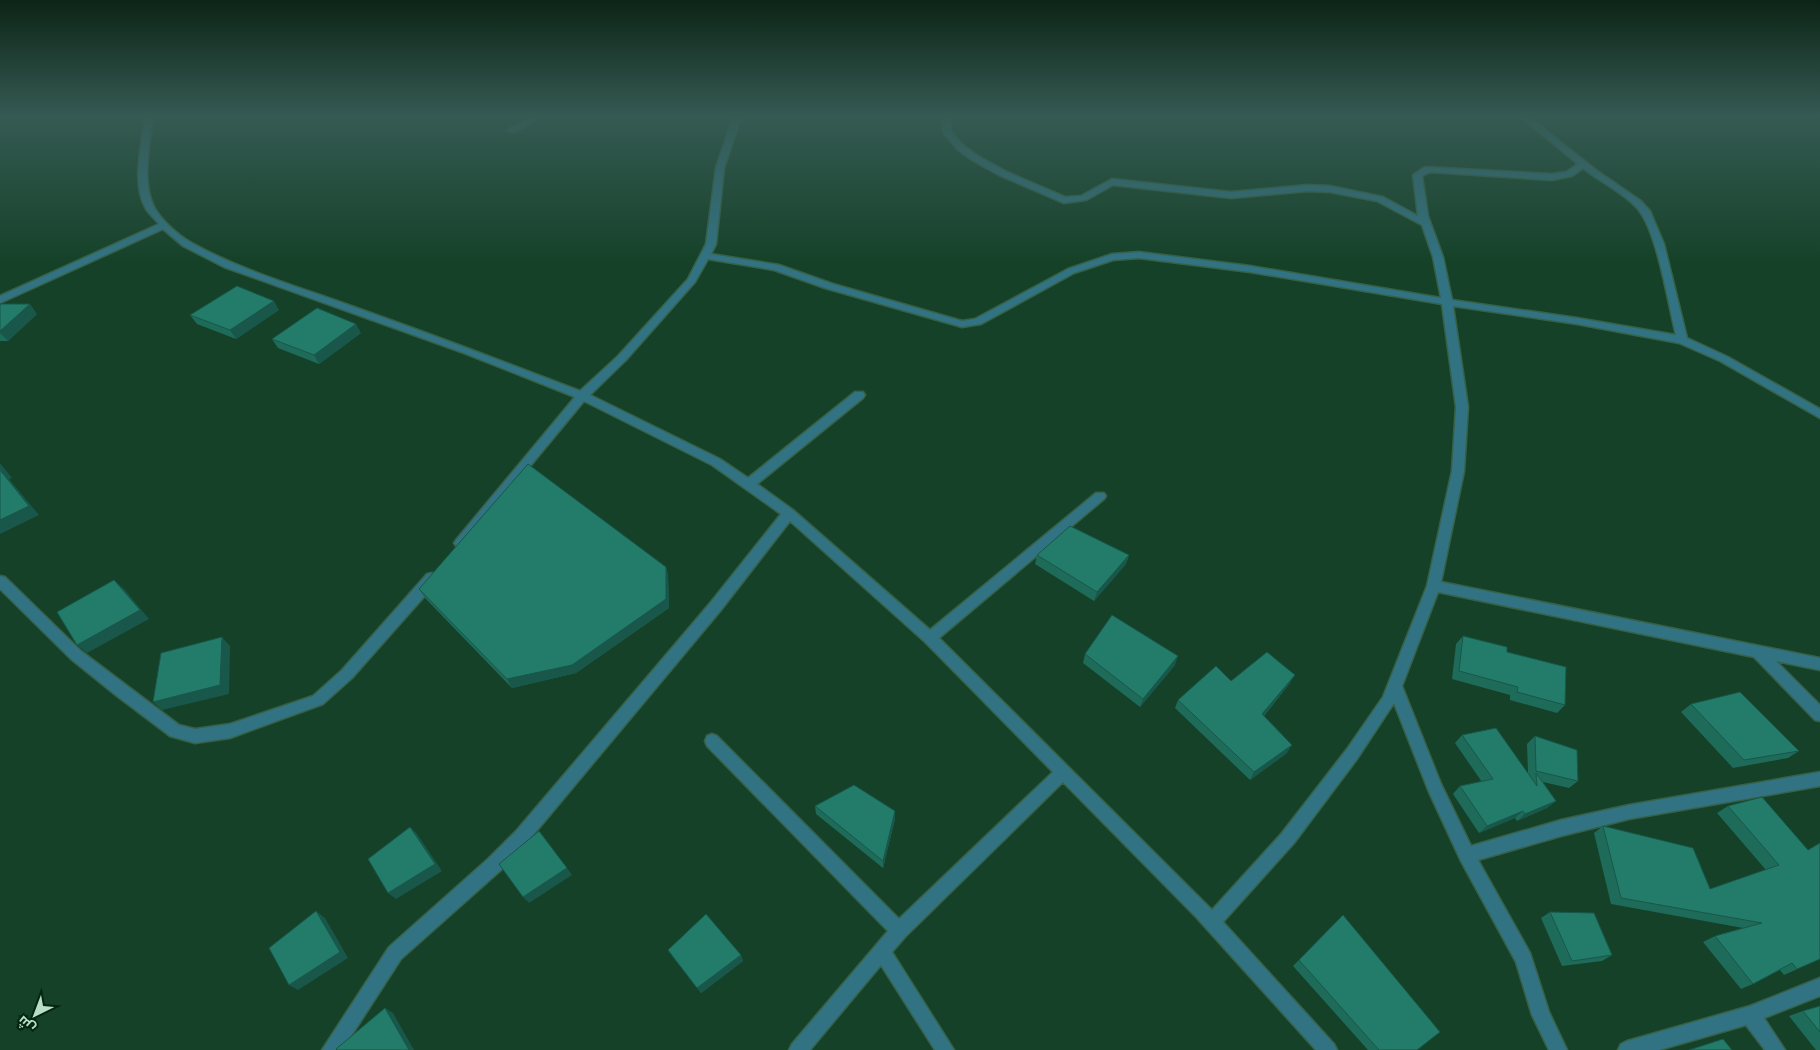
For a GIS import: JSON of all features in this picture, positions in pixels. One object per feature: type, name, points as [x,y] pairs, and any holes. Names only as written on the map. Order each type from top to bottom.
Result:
[{"type":"street","points":[[143,166],[144,190],[150,208],[164,225],[186,244],[226,266],[468,351],[582,396],[716,462],[789,513],[930,638],[1212,922],[1328,1050]]},
{"type":"street","points":[[451,554],[582,396],[622,358],[692,280],[711,244],[721,166]]},
{"type":"street","points":[[989,166],[1064,200],[1083,198],[1112,182],[1231,195],[1308,188],[1330,189],[1380,199],[1426,224]]},
{"type":"street","points":[[1212,922],[1288,838],[1352,754],[1396,687],[1416,628],[1434,586],[1458,471],[1462,406],[1447,302],[1438,257],[1426,224],[1417,175],[1428,169],[1462,169],[1552,177],[1569,174],[1579,166]]},
{"type":"street","points":[[1585,166],[1638,203],[1647,213],[1659,244],[1682,340]]},
{"type":"street","points":[[0,300],[164,225]]},
{"type":"street","points":[[706,256],[776,268],[829,286],[962,324],[977,322],[996,313],[1071,270],[1112,257],[1139,255],[1250,269],[1447,302],[1577,321],[1682,340],[1724,358],[1820,414]]},
{"type":"street","points":[[749,484],[859,395]]},
{"type":"street","points":[[930,638],[1100,496]]},
{"type":"street","points":[[331,1050],[395,953],[495,864],[523,835],[716,606],[789,513]]},
{"type":"street","points":[[3,589],[39,617],[76,655],[122,692],[175,731],[195,736],[230,731],[302,707],[329,692],[395,622],[439,569]]},
{"type":"street","points":[[1434,586],[1820,664]]},
{"type":"street","points":[[1758,652],[1820,715]]},
{"type":"street","points":[[1396,687],[1434,788],[1467,855],[1524,959],[1541,1015],[1558,1050]]},
{"type":"street","points":[[712,741],[899,931]]},
{"type":"street","points":[[798,1050],[899,931],[1063,772]]},
{"type":"street","points":[[1467,855],[1561,828],[1629,812],[1820,779]]},
{"type":"street","points":[[882,950],[945,1050]]},
{"type":"street","points":[[1627,1050],[1750,1015],[1820,987]]},
{"type":"street","points":[[1750,1015],[1776,1050]]},
{"type":"building","points":[[237,286],[274,301],[230,330],[190,315]]},
{"type":"building","points":[[0,304],[30,304],[0,331]]},
{"type":"building","points":[[317,308],[356,324],[314,355],[272,339]]},
{"type":"building","points":[[528,464],[666,567],[666,599],[572,665],[507,679],[419,589]]},
{"type":"building","points":[[0,470],[29,506],[0,520]]},
{"type":"building","points":[[1070,526],[1129,555],[1097,592],[1037,555]]},
{"type":"building","points":[[114,580],[140,610],[77,645],[57,612]]},
{"type":"building","points":[[1112,615],[1178,656],[1143,699],[1085,654]]},
{"type":"building","points":[[1463,636],[1507,647],[1507,652],[1566,667],[1565,705],[1517,692],[1518,687],[1459,671]]},
{"type":"building","points":[[222,637],[220,685],[153,702],[161,653]]},
{"type":"building","points":[[1267,652],[1295,675],[1262,714],[1292,745],[1254,772],[1178,700],[1216,666],[1231,681]]},
{"type":"building","points":[[1740,692],[1799,751],[1744,760],[1691,704]]},
{"type":"building","points":[[1496,728],[1537,786],[1536,773],[1556,801],[1525,814],[1523,811],[1487,826],[1460,786],[1493,779],[1462,735]]},
{"type":"building","points":[[1535,736],[1577,750],[1578,781],[1536,771]]},
{"type":"building","points":[[854,785],[895,811],[883,861],[815,806]]},
{"type":"building","points":[[1762,797],[1808,850],[1820,843],[1820,959],[1797,969],[1792,963],[1753,984],[1715,936],[1762,923],[1621,898],[1603,826],[1693,848],[1710,889],[1779,865],[1728,806]]},
{"type":"building","points":[[410,827],[435,864],[388,893],[368,859]]},
{"type":"building","points":[[539,831],[567,868],[523,897],[499,864]]},
{"type":"building","points":[[316,911],[340,952],[289,985],[269,948]]},
{"type":"building","points":[[1550,912],[1594,913],[1612,955],[1572,961]]},
{"type":"building","points":[[706,914],[741,955],[697,988],[668,950]]},
{"type":"building","points":[[1343,915],[1440,1032],[1417,1050],[1379,1050],[1299,960]]},
{"type":"building","points":[[1820,1006],[1820,1032],[1803,1011]]},
{"type":"building","points":[[385,1008],[409,1050],[336,1049]]},
{"type":"building","points":[[1723,1039],[1732,1050],[1689,1050]]}]
